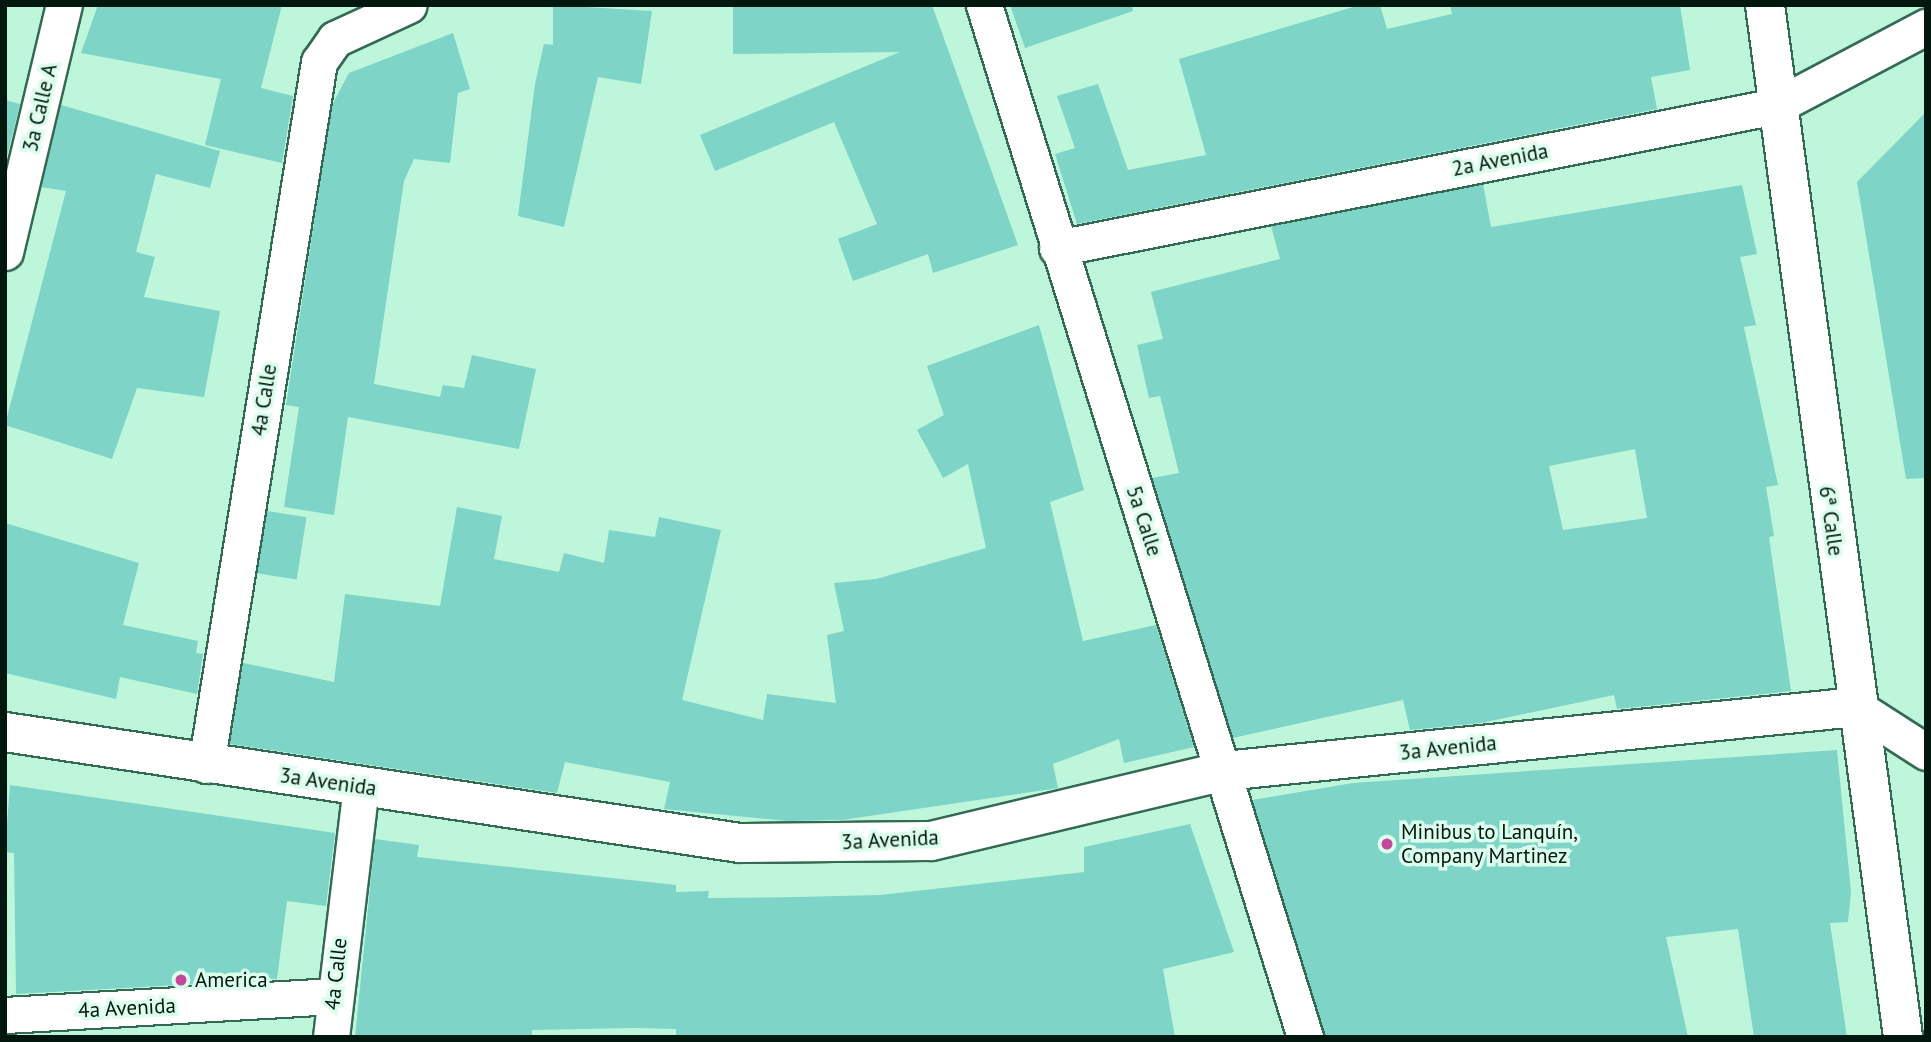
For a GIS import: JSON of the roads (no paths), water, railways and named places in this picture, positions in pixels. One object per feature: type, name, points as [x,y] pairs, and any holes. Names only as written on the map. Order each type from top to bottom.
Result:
[{"type":"street","name":"3a Calle A","points":[[5,252],[64,5]]},
{"type":"street","name":"4a Calle","points":[[206,765],[319,62],[335,39],[410,5]]},
{"type":"street","name":"5a Calle","points":[[984,5],[1057,248],[1224,771],[1305,1037]]},
{"type":"street","name":"6ª Calle","points":[[1765,5],[1856,707],[1903,1037]]},
{"type":"street","name":"2a Avenida","points":[[1057,248],[1776,106],[1926,27]]},
{"type":"street","name":"3a Avenida","points":[[5,732],[206,765],[740,843],[931,841],[1224,771],[1856,707]]},
{"type":"street","points":[[1856,707],[1926,740]]},
{"type":"street","points":[[1856,707],[1926,752]]},
{"type":"street","name":"4a Calle","points":[[331,1037],[332,996],[361,786]]},
{"type":"street","name":"4a Avenida","points":[[5,1015],[332,996]]},
{"type":"place","name":"Minibus to Lanquín, Company Martinez","points":[[1387,844]]},
{"type":"place","name":"America","points":[[181,980]]}]
